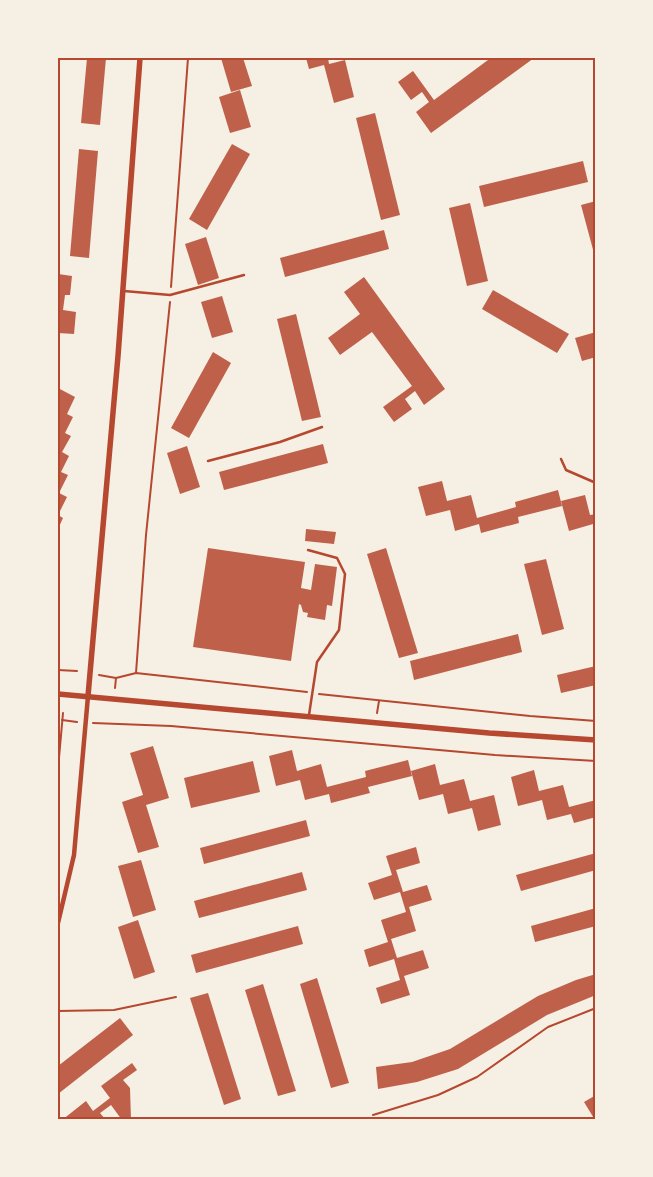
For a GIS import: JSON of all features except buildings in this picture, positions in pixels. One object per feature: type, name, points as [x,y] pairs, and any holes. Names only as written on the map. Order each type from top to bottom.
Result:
[{"type":"street","points":[[58,923],[74,855],[140,58]]},
{"type":"street","points":[[58,694],[596,740]]},
{"type":"lane","points":[[122,290],[170,295],[244,275]]},
{"type":"lane","points":[[208,461],[280,442],[322,427]]},
{"type":"lane","points":[[561,459],[566,470],[596,483]]},
{"type":"lane","points":[[308,550],[337,558],[345,574],[339,630],[317,662],[309,716]]},
{"type":"path","points":[[136,674],[146,535],[170,295],[188,58]]},
{"type":"path","points":[[58,670],[77,671]]},
{"type":"path","points":[[98,675],[116,678],[136,674],[530,716],[596,721]]},
{"type":"path","points":[[115,688],[116,678]]},
{"type":"path","points":[[377,713],[379,700]]},
{"type":"path","points":[[58,768],[63,713]]},
{"type":"path","points":[[62,720],[77,722]]},
{"type":"path","points":[[93,723],[172,726],[596,761]]},
{"type":"path","points":[[374,739],[374,744]]},
{"type":"path","points":[[58,1011],[114,1010],[176,997]]},
{"type":"path","points":[[373,1115],[438,1095],[469,1081],[548,1027],[596,1008]]}]
